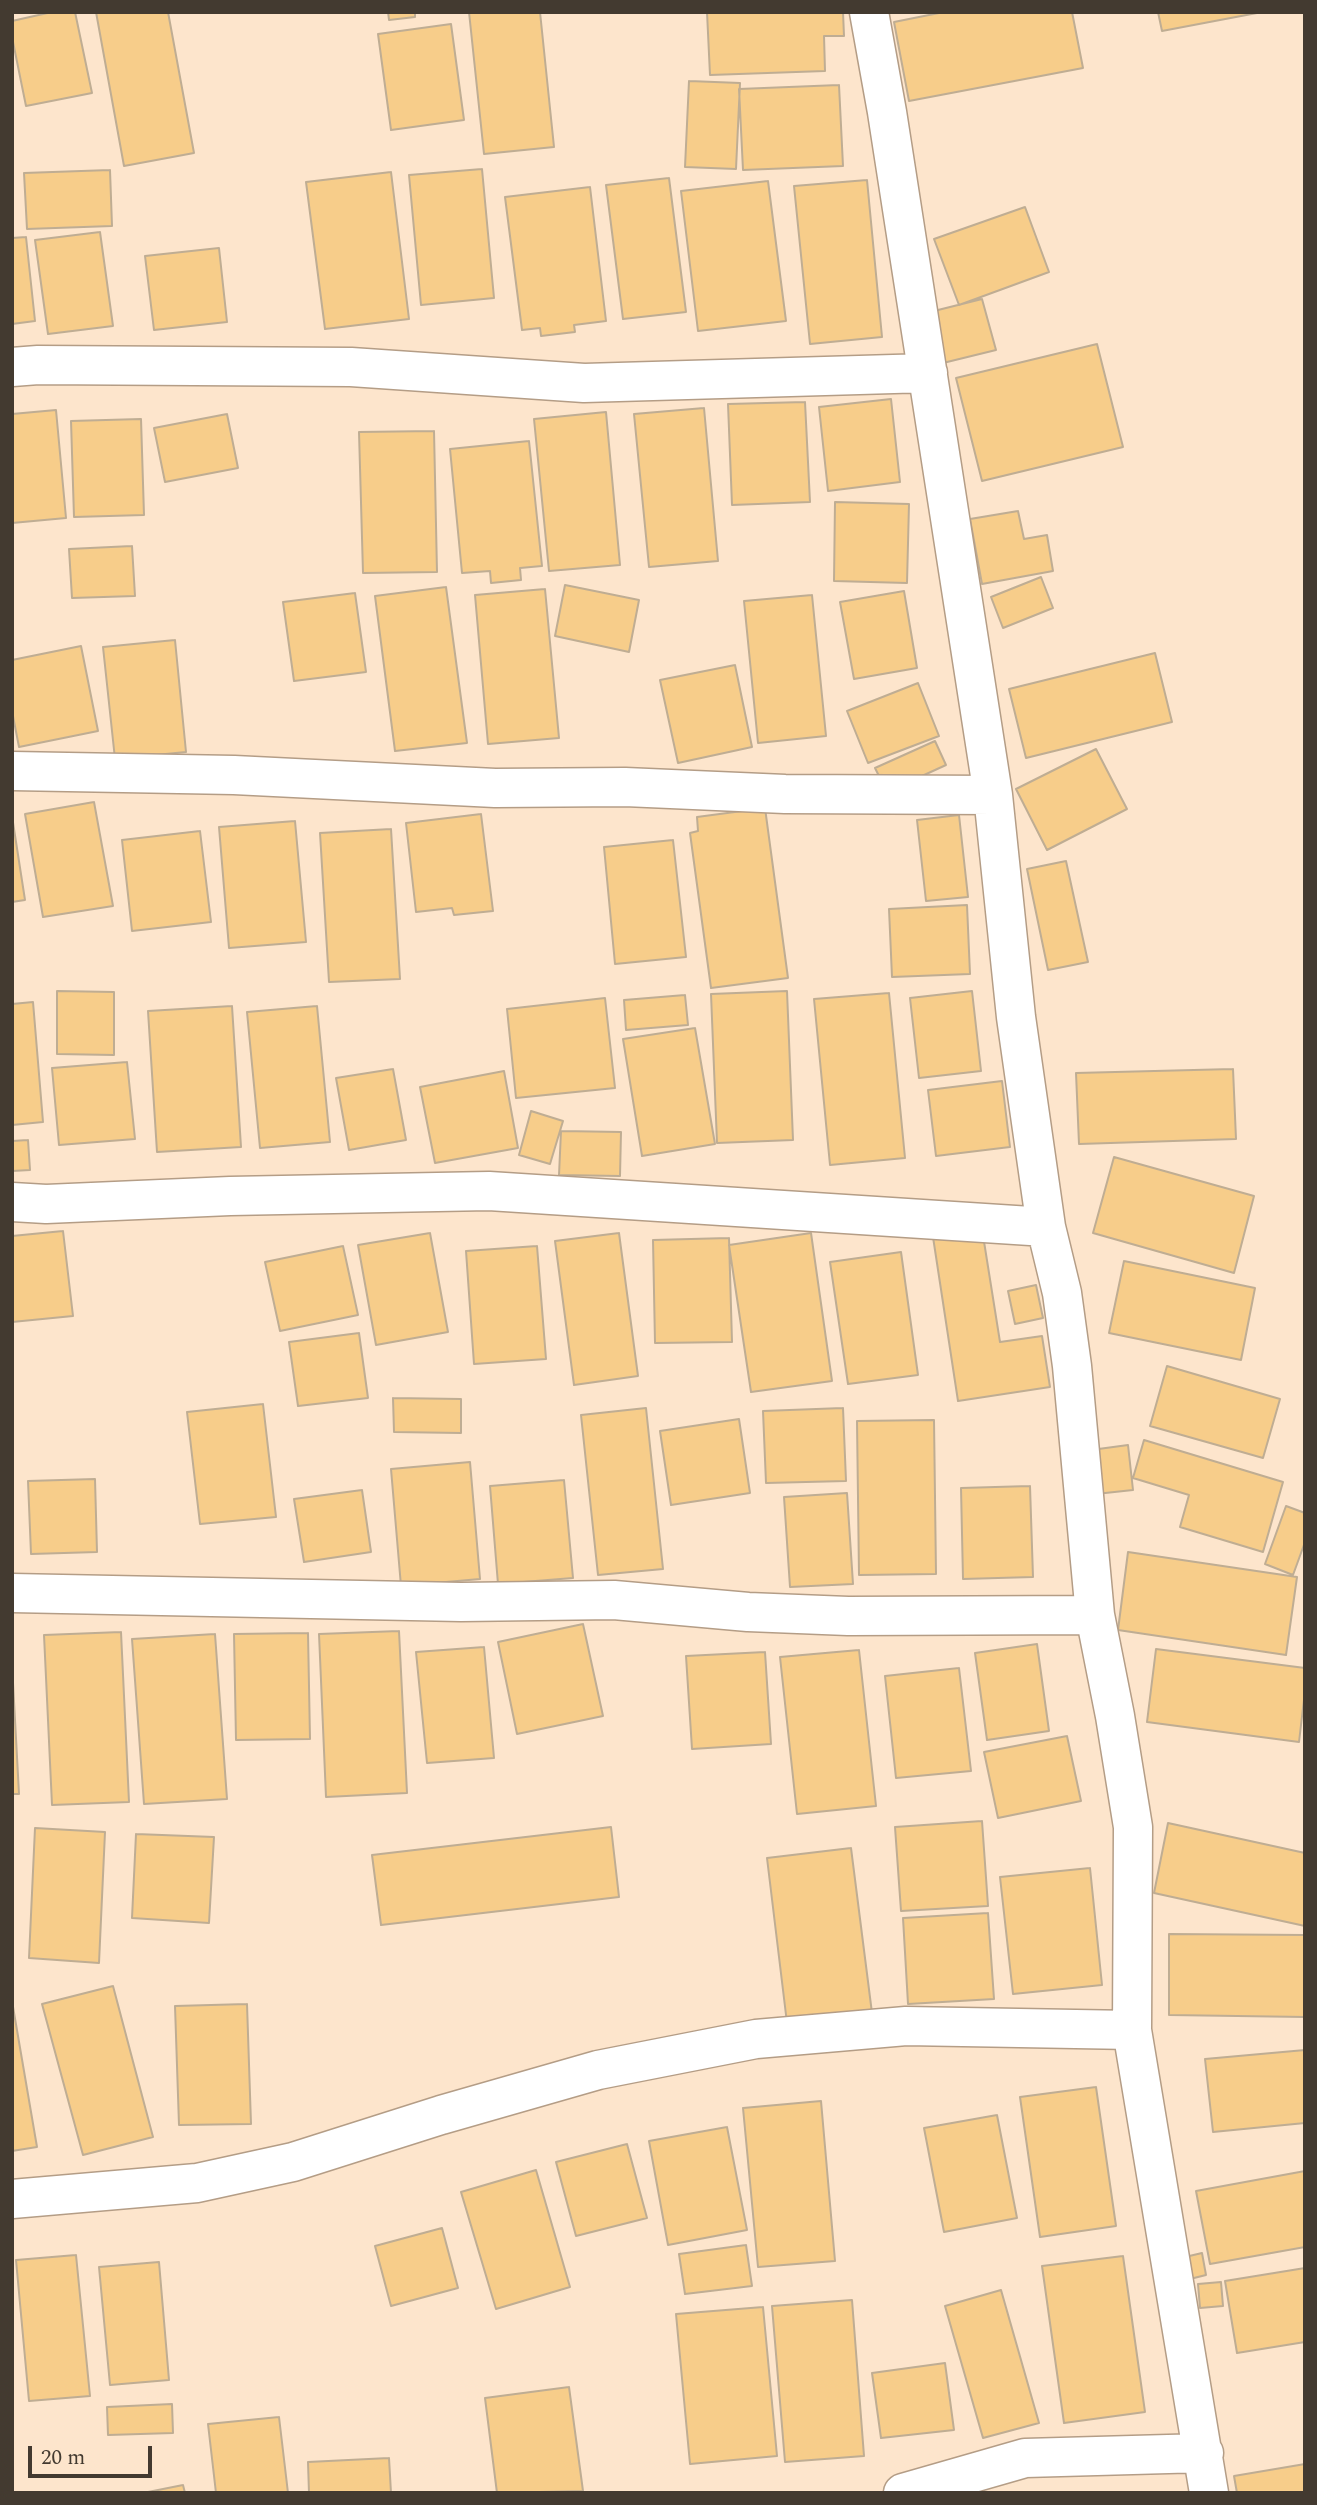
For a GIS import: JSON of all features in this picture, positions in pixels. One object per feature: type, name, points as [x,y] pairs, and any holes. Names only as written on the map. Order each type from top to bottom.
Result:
[{"type":"street","points":[[869,12],[993,795],[1016,1017],[1046,1227],[1062,1293],[1072,1366],[1096,1615],[1133,1827],[1132,2030],[1209,2493]]},
{"type":"street","points":[[12,367],[351,367],[584,383],[928,373]]},
{"type":"street","points":[[12,771],[233,775],[495,788],[625,787],[785,794],[993,795]]},
{"type":"street","points":[[12,1202],[46,1204],[230,1196],[489,1191],[1046,1227]]},
{"type":"street","points":[[12,1593],[461,1602],[614,1600],[748,1612],[848,1616],[1096,1615]]},
{"type":"street","points":[[12,2199],[197,2183],[293,2162],[441,2115],[598,2070],[756,2039],[906,2026],[1132,2030]]},
{"type":"street","points":[[903,2493],[1025,2458],[1204,2453]]},
{"type":"building","points":[[52,12],[75,12],[92,93],[26,106],[12,37],[12,21]]},
{"type":"building","points":[[96,12],[168,12],[194,153],[124,166]]},
{"type":"building","points":[[388,12],[415,12],[415,17],[389,20]]},
{"type":"building","points":[[469,12],[540,12],[554,147],[484,154]]},
{"type":"building","points":[[707,12],[843,12],[844,36],[824,36],[825,71],[710,75]]},
{"type":"building","points":[[944,12],[1072,12],[1083,68],[909,101],[894,22]]},
{"type":"building","points":[[1158,12],[1257,12],[1257,13],[1162,31]]},
{"type":"building","points":[[451,24],[464,120],[391,130],[378,34]]},
{"type":"building","points":[[689,81],[740,83],[736,169],[685,167]]},
{"type":"building","points":[[839,85],[843,166],[743,170],[739,89]]},
{"type":"building","points":[[482,169],[494,298],[421,305],[409,175]]},
{"type":"building","points":[[110,170],[112,226],[27,229],[24,173]]},
{"type":"building","points":[[391,172],[409,319],[325,329],[306,182]]},
{"type":"building","points":[[669,178],[686,312],[623,319],[606,185]]},
{"type":"building","points":[[867,180],[882,337],[810,344],[794,186]]},
{"type":"building","points":[[768,181],[786,321],[698,331],[681,191]]},
{"type":"building","points":[[590,187],[606,321],[574,325],[575,332],[541,336],[540,328],[522,330],[505,197]]},
{"type":"building","points":[[1025,207],[1049,272],[959,305],[934,239]]},
{"type":"building","points":[[100,232],[113,326],[48,334],[35,240]]},
{"type":"building","points":[[26,237],[35,321],[12,324],[12,238]]},
{"type":"building","points":[[219,248],[227,322],[154,330],[145,256]]},
{"type":"building","points":[[982,299],[996,350],[943,363],[930,312]]},
{"type":"building","points":[[1097,344],[1123,447],[982,481],[956,378]]},
{"type":"building","points":[[891,399],[900,482],[828,491],[819,407]]},
{"type":"building","points":[[805,402],[810,502],[732,505],[728,404]]},
{"type":"building","points":[[704,408],[718,561],[649,567],[634,414]]},
{"type":"building","points":[[56,410],[66,518],[12,523],[12,414]]},
{"type":"building","points":[[606,412],[620,565],[549,571],[534,419]]},
{"type":"building","points":[[227,414],[238,468],[165,482],[154,428]]},
{"type":"building","points":[[141,419],[144,515],[74,517],[71,421]]},
{"type":"building","points":[[434,431],[437,572],[363,573],[359,432]]},
{"type":"building","points":[[529,441],[542,566],[520,568],[521,580],[491,583],[490,571],[462,573],[450,449]]},
{"type":"building","points":[[835,502],[909,504],[907,583],[834,581]]},
{"type":"building","points":[[1018,511],[1024,539],[1047,535],[1053,571],[982,584],[970,519]]},
{"type":"building","points":[[132,546],[135,596],[72,598],[69,549]]},
{"type":"building","points":[[1041,577],[1053,608],[1003,628],[991,597]]},
{"type":"building","points":[[565,585],[639,600],[629,652],[555,636]]},
{"type":"building","points":[[446,587],[467,743],[395,751],[375,596]]},
{"type":"building","points":[[545,589],[559,738],[488,744],[475,595]]},
{"type":"building","points":[[904,591],[917,668],[854,679],[840,602]]},
{"type":"building","points":[[355,593],[366,672],[294,681],[283,602]]},
{"type":"building","points":[[812,595],[826,736],[758,743],[744,601]]},
{"type":"building","points":[[175,640],[186,752],[115,759],[103,647]]},
{"type":"building","points":[[81,646],[98,731],[19,747],[12,711],[12,660]]},
{"type":"building","points":[[1155,653],[1172,722],[1026,758],[1009,689]]},
{"type":"building","points":[[735,665],[752,747],[678,763],[660,680]]},
{"type":"building","points":[[918,683],[939,736],[868,763],[847,711]]},
{"type":"building","points":[[935,741],[946,765],[887,792],[875,768]]},
{"type":"building","points":[[1096,749],[1127,809],[1047,850],[1016,789]]},
{"type":"building","points":[[94,802],[113,906],[43,917],[25,814]]},
{"type":"building","points":[[765,808],[788,978],[711,988],[690,833],[698,831],[697,817]]},
{"type":"building","points":[[481,814],[493,911],[454,915],[452,908],[416,912],[406,823]]},
{"type":"building","points":[[959,815],[968,897],[926,901],[917,820]]},
{"type":"building","points":[[12,816],[25,900],[12,902]]},
{"type":"building","points":[[295,821],[306,942],[229,948],[219,827]]},
{"type":"building","points":[[391,829],[400,979],[329,982],[320,833]]},
{"type":"building","points":[[200,831],[211,922],[132,931],[122,840]]},
{"type":"building","points":[[673,840],[686,957],[615,964],[604,847]]},
{"type":"building","points":[[1066,861],[1088,962],[1048,970],[1027,869]]},
{"type":"building","points":[[967,905],[970,974],[892,977],[889,909]]},
{"type":"building","points":[[57,991],[114,992],[114,1055],[57,1054]]},
{"type":"building","points":[[787,991],[793,1140],[717,1143],[711,994]]},
{"type":"building","points":[[972,991],[981,1071],[919,1078],[910,998]]},
{"type":"building","points":[[889,993],[905,1158],[830,1165],[814,999]]},
{"type":"building","points":[[685,995],[688,1025],[626,1030],[624,1000]]},
{"type":"building","points":[[605,998],[615,1088],[516,1098],[507,1009]]},
{"type":"building","points":[[33,1002],[43,1122],[12,1125],[12,1004]]},
{"type":"building","points":[[232,1006],[241,1147],[157,1152],[148,1011]]},
{"type":"building","points":[[317,1006],[330,1142],[260,1148],[247,1012]]},
{"type":"building","points":[[695,1028],[715,1144],[642,1156],[623,1039]]},
{"type":"building","points":[[127,1062],[135,1139],[59,1145],[52,1068]]},
{"type":"building","points":[[393,1069],[406,1140],[349,1150],[336,1078]]},
{"type":"building","points":[[1233,1069],[1236,1139],[1079,1144],[1076,1073]]},
{"type":"building","points":[[504,1071],[518,1148],[435,1163],[420,1087]]},
{"type":"building","points":[[1002,1081],[1010,1147],[936,1156],[928,1090]]},
{"type":"building","points":[[531,1111],[563,1121],[550,1164],[519,1155]]},
{"type":"building","points":[[561,1131],[621,1132],[620,1176],[559,1175]]},
{"type":"building","points":[[28,1140],[30,1170],[12,1171],[12,1141]]},
{"type":"building","points":[[1114,1157],[1254,1196],[1234,1273],[1093,1233]]},
{"type":"building","points":[[982,1229],[1000,1342],[1042,1336],[1050,1387],[958,1401],[933,1237]]},
{"type":"building","points":[[63,1231],[73,1316],[12,1322],[12,1236]]},
{"type":"building","points":[[430,1233],[448,1332],[376,1345],[358,1245]]},
{"type":"building","points":[[619,1233],[638,1376],[574,1385],[555,1241]]},
{"type":"building","points":[[811,1233],[832,1381],[751,1392],[729,1245]]},
{"type":"building","points":[[729,1238],[732,1342],[655,1343],[653,1240]]},
{"type":"building","points":[[343,1246],[358,1315],[280,1331],[265,1262]]},
{"type":"building","points":[[537,1246],[546,1359],[474,1364],[466,1251]]},
{"type":"building","points":[[901,1252],[918,1375],[848,1384],[830,1262]]},
{"type":"building","points":[[1124,1261],[1255,1288],[1241,1360],[1109,1333]]},
{"type":"building","points":[[1036,1285],[1043,1318],[1015,1324],[1008,1291]]},
{"type":"building","points":[[359,1333],[368,1398],[298,1406],[289,1342]]},
{"type":"building","points":[[1167,1366],[1280,1399],[1263,1458],[1150,1426]]},
{"type":"building","points":[[393,1398],[461,1399],[461,1433],[394,1432]]},
{"type":"building","points":[[263,1404],[276,1517],[200,1524],[187,1412]]},
{"type":"building","points":[[646,1408],[663,1569],[598,1575],[581,1415]]},
{"type":"building","points":[[843,1408],[846,1481],[766,1483],[763,1411]]},
{"type":"building","points":[[739,1419],[750,1493],[671,1505],[660,1431]]},
{"type":"building","points":[[934,1420],[936,1574],[859,1575],[857,1421]]},
{"type":"building","points":[[1144,1440],[1283,1482],[1263,1552],[1180,1527],[1189,1495],[1133,1478]]},
{"type":"building","points":[[1128,1445],[1133,1490],[1096,1494],[1091,1450]]},
{"type":"building","points":[[470,1462],[480,1579],[401,1586],[391,1469]]},
{"type":"building","points":[[95,1479],[97,1552],[31,1554],[28,1481]]},
{"type":"building","points":[[564,1480],[573,1578],[498,1584],[490,1486]]},
{"type":"building","points":[[1030,1486],[1033,1577],[963,1579],[961,1488]]},
{"type":"building","points":[[362,1490],[371,1552],[304,1562],[294,1499]]},
{"type":"building","points":[[847,1493],[853,1584],[790,1587],[784,1497]]},
{"type":"building","points":[[1286,1506],[1305,1513],[1305,1542],[1293,1575],[1265,1564]]},
{"type":"building","points":[[1128,1552],[1297,1577],[1286,1655],[1118,1630]]},
{"type":"building","points":[[583,1624],[603,1716],[517,1734],[498,1642]]},
{"type":"building","points":[[399,1631],[407,1793],[326,1797],[319,1634]]},
{"type":"building","points":[[121,1632],[129,1802],[52,1805],[44,1635]]},
{"type":"building","points":[[308,1633],[310,1739],[236,1740],[234,1634]]},
{"type":"building","points":[[215,1634],[227,1799],[144,1804],[132,1639]]},
{"type":"building","points":[[1037,1644],[1049,1731],[987,1740],[975,1653]]},
{"type":"building","points":[[484,1647],[494,1758],[427,1763],[416,1652]]},
{"type":"building","points":[[1156,1649],[1305,1668],[1299,1742],[1147,1722]]},
{"type":"building","points":[[859,1650],[876,1806],[797,1814],[780,1657]]},
{"type":"building","points":[[765,1652],[771,1744],[692,1749],[686,1656]]},
{"type":"building","points":[[12,1664],[19,1794],[12,1794]]},
{"type":"building","points":[[959,1668],[971,1771],[896,1778],[885,1676]]},
{"type":"building","points":[[1067,1736],[1081,1801],[998,1818],[984,1752]]},
{"type":"building","points":[[982,1821],[988,1906],[901,1911],[895,1827]]},
{"type":"building","points":[[1168,1823],[1305,1853],[1305,1926],[1154,1893]]},
{"type":"building","points":[[611,1827],[619,1897],[381,1925],[372,1855]]},
{"type":"building","points":[[35,1828],[105,1832],[99,1963],[29,1958]]},
{"type":"building","points":[[136,1834],[214,1837],[209,1923],[132,1918]]},
{"type":"building","points":[[851,1848],[872,2013],[787,2023],[767,1858]]},
{"type":"building","points":[[1090,1868],[1102,1985],[1013,1994],[1000,1877]]},
{"type":"building","points":[[988,1913],[994,1999],[908,2004],[903,1918]]},
{"type":"building","points":[[1169,1934],[1305,1935],[1305,2017],[1169,2015]]},
{"type":"building","points":[[113,1986],[153,2137],[83,2155],[42,2004]]},
{"type":"building","points":[[12,2001],[37,2147],[12,2151]]},
{"type":"building","points":[[247,2004],[251,2124],[179,2125],[175,2006]]},
{"type":"building","points":[[1305,2050],[1305,2123],[1213,2132],[1205,2059]]},
{"type":"building","points":[[1096,2087],[1116,2226],[1040,2237],[1020,2097]]},
{"type":"building","points":[[821,2101],[835,2261],[758,2267],[743,2108]]},
{"type":"building","points":[[997,2115],[1017,2218],[944,2232],[924,2128]]},
{"type":"building","points":[[727,2127],[747,2230],[668,2245],[649,2141]]},
{"type":"building","points":[[627,2144],[647,2218],[576,2236],[556,2162]]},
{"type":"building","points":[[536,2170],[570,2287],[496,2309],[461,2192]]},
{"type":"building","points":[[1305,2171],[1305,2247],[1210,2264],[1196,2191]]},
{"type":"building","points":[[442,2228],[458,2288],[391,2306],[375,2246]]},
{"type":"building","points":[[746,2245],[752,2286],[685,2294],[679,2254]]},
{"type":"building","points":[[1202,2253],[1206,2275],[1190,2279],[1185,2257]]},
{"type":"building","points":[[76,2255],[90,2396],[29,2401],[16,2260]]},
{"type":"building","points":[[1123,2256],[1145,2412],[1064,2423],[1042,2266]]},
{"type":"building","points":[[159,2262],[169,2380],[110,2385],[99,2267]]},
{"type":"building","points":[[1305,2268],[1305,2342],[1237,2353],[1225,2281]]},
{"type":"building","points":[[1221,2282],[1223,2306],[1200,2308],[1198,2284]]},
{"type":"building","points":[[1001,2290],[1039,2423],[983,2438],[945,2306]]},
{"type":"building","points":[[852,2300],[864,2456],[785,2462],[772,2306]]},
{"type":"building","points":[[763,2307],[777,2456],[690,2464],[676,2314]]},
{"type":"building","points":[[945,2363],[954,2430],[881,2438],[872,2373]]},
{"type":"building","points":[[569,2387],[583,2491],[497,2493],[485,2398]]},
{"type":"building","points":[[172,2404],[173,2433],[108,2435],[107,2407]]},
{"type":"building","points":[[279,2417],[288,2493],[216,2493],[208,2424]]},
{"type":"building","points":[[389,2458],[391,2493],[309,2493],[308,2462]]},
{"type":"building","points":[[1305,2464],[1305,2493],[1237,2493],[1234,2476]]},
{"type":"building","points":[[183,2485],[185,2493],[143,2493]]}]
